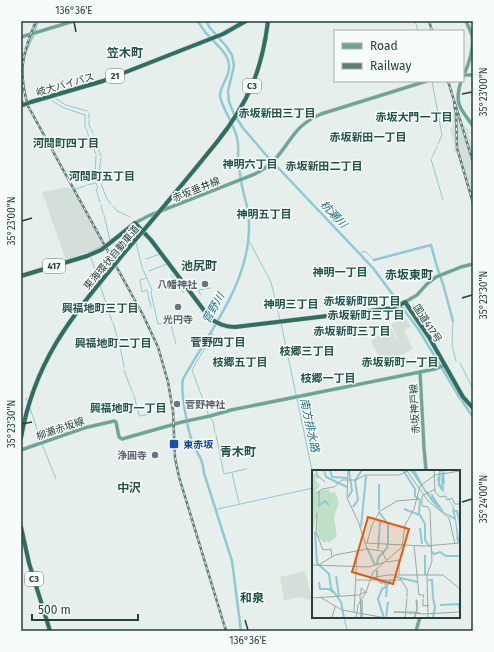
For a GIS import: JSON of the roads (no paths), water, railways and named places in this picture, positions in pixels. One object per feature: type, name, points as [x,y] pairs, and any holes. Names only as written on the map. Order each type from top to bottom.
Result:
[{"type":"highway","name":"岐大バイパス","points":[[222,33],[242,21]]},
{"type":"highway","name":"岐大バイパス","points":[[22,104],[90,83],[195,44],[246,21]]},
{"type":"highway","name":"東海環状自動車道","points":[[21,438],[27,411],[36,383],[46,359],[61,333],[89,296],[238,115],[250,91],[262,56],[266,21]]},
{"type":"highway","name":"417","points":[[21,276],[87,256],[101,250],[135,223]]},
{"type":"highway","name":"国道417号","points":[[135,223],[151,240],[197,302],[216,323],[224,326],[235,327],[394,308],[405,302],[429,337],[463,397],[473,408]]},
{"type":"highway","name":"C3","points":[[21,527],[28,558],[50,631]]},
{"type":"main road","points":[[21,37],[74,21]]},
{"type":"main road","points":[[464,74],[469,61],[472,41],[466,21]]},
{"type":"main road","name":"赤坂垂井線","points":[[135,223],[148,216],[241,180],[266,168],[280,156],[297,131],[311,119],[321,114],[423,82]]},
{"type":"main road","points":[[461,82],[458,95],[459,106],[473,126]]},
{"type":"main road","points":[[405,302],[417,295],[427,284],[441,276],[461,267],[473,264]]},
{"type":"main road","name":"赤坂神戸線","points":[[426,470],[420,372],[439,368],[444,365]]},
{"type":"main road","name":"柳瀬赤坂線","points":[[21,450],[84,428],[114,421],[116,422],[119,437],[122,439],[231,410],[420,372]]},
{"type":"main road","points":[[416,631],[420,618]]},
{"type":"waterway","points":[[35,30],[38,21]]},
{"type":"waterway","name":"菅野川","points":[[198,21],[228,59],[229,69],[221,89],[220,96],[234,127],[238,141],[238,162],[249,222],[248,244],[236,285],[227,304],[183,379],[182,384],[190,436],[202,462],[204,473],[232,561],[241,631]]},
{"type":"waterway","name":"杭瀬川","points":[[206,21],[232,55],[234,66],[228,91],[229,102],[234,114],[243,128],[267,156],[373,268],[419,330],[473,417]]},
{"type":"waterway","points":[[415,21],[418,30]]},
{"type":"waterway","points":[[21,71],[23,69],[26,51],[34,34]]},
{"type":"waterway","points":[[432,82],[442,135],[438,144]]},
{"type":"waterway","points":[[56,99],[66,105],[87,111]]},
{"type":"waterway","points":[[52,101],[64,108],[85,115]]},
{"type":"waterway","points":[[89,113],[89,118]]},
{"type":"waterway","points":[[85,116],[85,126],[87,131]]},
{"type":"waterway","points":[[89,120],[89,125],[93,133]]},
{"type":"waterway","points":[[87,132],[96,154]]},
{"type":"waterway","points":[[94,136],[101,156]]},
{"type":"waterway","points":[[432,157],[437,147]]},
{"type":"waterway","points":[[96,156],[96,181]]},
{"type":"waterway","points":[[100,182],[99,173],[101,158]]},
{"type":"waterway","points":[[431,159],[443,200]]},
{"type":"waterway","points":[[87,185],[96,183],[98,188],[96,189],[100,202]]},
{"type":"waterway","points":[[101,184],[107,199],[111,204]]},
{"type":"waterway","points":[[75,189],[85,186]]},
{"type":"waterway","points":[[101,205],[103,213]]},
{"type":"waterway","points":[[113,206],[117,211],[130,217]]},
{"type":"waterway","points":[[104,215],[110,240]]},
{"type":"waterway","points":[[124,240],[134,238]]},
{"type":"waterway","name":"南方排水路","points":[[249,241],[271,282],[280,320]]},
{"type":"waterway","points":[[136,243],[142,267],[152,290],[151,293],[158,324],[165,323]]},
{"type":"waterway","points":[[88,253],[104,245]]},
{"type":"waterway","points":[[374,260],[431,245],[453,321]]},
{"type":"waterway","points":[[361,253],[365,251],[374,260]]},
{"type":"waterway","points":[[146,259],[160,254]]},
{"type":"waterway","points":[[91,258],[97,275]]},
{"type":"waterway","points":[[149,271],[167,264]]},
{"type":"waterway","points":[[169,267],[172,272]]},
{"type":"waterway","points":[[171,275],[184,293]]},
{"type":"waterway","points":[[98,278],[99,282]]},
{"type":"waterway","points":[[146,278],[140,280],[142,292],[147,290],[151,307]]},
{"type":"waterway","points":[[100,285],[112,321]]},
{"type":"waterway","points":[[201,295],[198,290],[211,288]]},
{"type":"waterway","points":[[453,321],[452,345],[456,361]]},
{"type":"waterway","points":[[113,323],[120,346],[124,367]]},
{"type":"waterway","points":[[166,323],[166,325],[171,324]]},
{"type":"waterway","name":"南方排水路","points":[[281,323],[312,470]]},
{"type":"waterway","points":[[171,325],[176,344]]},
{"type":"waterway","points":[[210,333],[213,334],[192,370],[209,416],[213,421],[215,433]]},
{"type":"waterway","points":[[460,363],[473,389]]},
{"type":"waterway","points":[[124,370],[132,391]]},
{"type":"waterway","points":[[134,396],[139,415]]},
{"type":"waterway","points":[[26,398],[28,403]]},
{"type":"waterway","points":[[30,408],[41,441]]},
{"type":"waterway","points":[[139,416],[150,414]]},
{"type":"waterway","points":[[216,435],[224,474],[246,469]]},
{"type":"waterway","points":[[42,444],[56,479]]},
{"type":"waterway","points":[[232,473],[239,503]]},
{"type":"waterway","points":[[218,509],[312,488]]},
{"type":"waterway","name":"南方排水路","points":[[344,618],[347,631]]},
{"type":"waterway","points":[[226,627],[227,631]]},
{"type":"railway","points":[[36,21],[27,43],[22,72],[28,106],[143,315],[158,347],[168,382],[173,411],[175,458],[179,477],[226,631]]},
{"type":"railway","points":[[429,21],[432,30]]},
{"type":"railway","points":[[448,82],[473,162]]},
{"type":"railway","points":[[454,104],[456,113],[457,148],[473,203]]},
{"type":"place","name":"八幡神社","points":[[205,284]]},
{"type":"place","name":"光円寺","points":[[178,307]]},
{"type":"place","name":"菅野神社","points":[[177,404]]},
{"type":"place","name":"東赤坂","points":[[174,444]]},
{"type":"place","name":"浄圓寺","points":[[155,455]]},
{"type":"district","name":"笠木町","points":[[125,53]]},
{"type":"district","name":"赤坂新田三丁目","points":[[277,113]]},
{"type":"district","name":"赤坂大門一丁目","points":[[414,117]]},
{"type":"district","name":"赤坂新田一丁目","points":[[368,137]]},
{"type":"district","name":"河間町四丁目","points":[[66,143]]},
{"type":"district","name":"神明六丁目","points":[[250,164]]},
{"type":"district","name":"赤坂新田二丁目","points":[[324,166]]},
{"type":"district","name":"河間町五丁目","points":[[102,176]]},
{"type":"district","name":"神明五丁目","points":[[264,214]]},
{"type":"district","name":"池尻町","points":[[199,266]]},
{"type":"district","name":"神明一丁目","points":[[340,272]]},
{"type":"district","name":"赤坂東町","points":[[409,275]]},
{"type":"district","name":"赤坂新町四丁目","points":[[362,301]]},
{"type":"district","name":"神明三丁目","points":[[291,304]]},
{"type":"district","name":"興福地町三丁目","points":[[100,308]]},
{"type":"district","name":"赤坂新町三丁目","points":[[366,315]]},
{"type":"district","name":"赤坂新町三丁目","points":[[352,331]]},
{"type":"district","name":"菅野四丁目","points":[[218,342]]},
{"type":"district","name":"興福地町二丁目","points":[[113,343]]},
{"type":"district","name":"枝郷三丁目","points":[[307,351]]},
{"type":"district","name":"枝郷五丁目","points":[[240,362]]},
{"type":"district","name":"赤坂新町一丁目","points":[[400,362]]},
{"type":"district","name":"枝郷一丁目","points":[[328,378]]},
{"type":"district","name":"興福地町一丁目","points":[[128,408]]},
{"type":"district","name":"青木町","points":[[238,452]]},
{"type":"district","name":"中沢","points":[[129,488]]},
{"type":"district","name":"和泉","points":[[252,598]]}]
